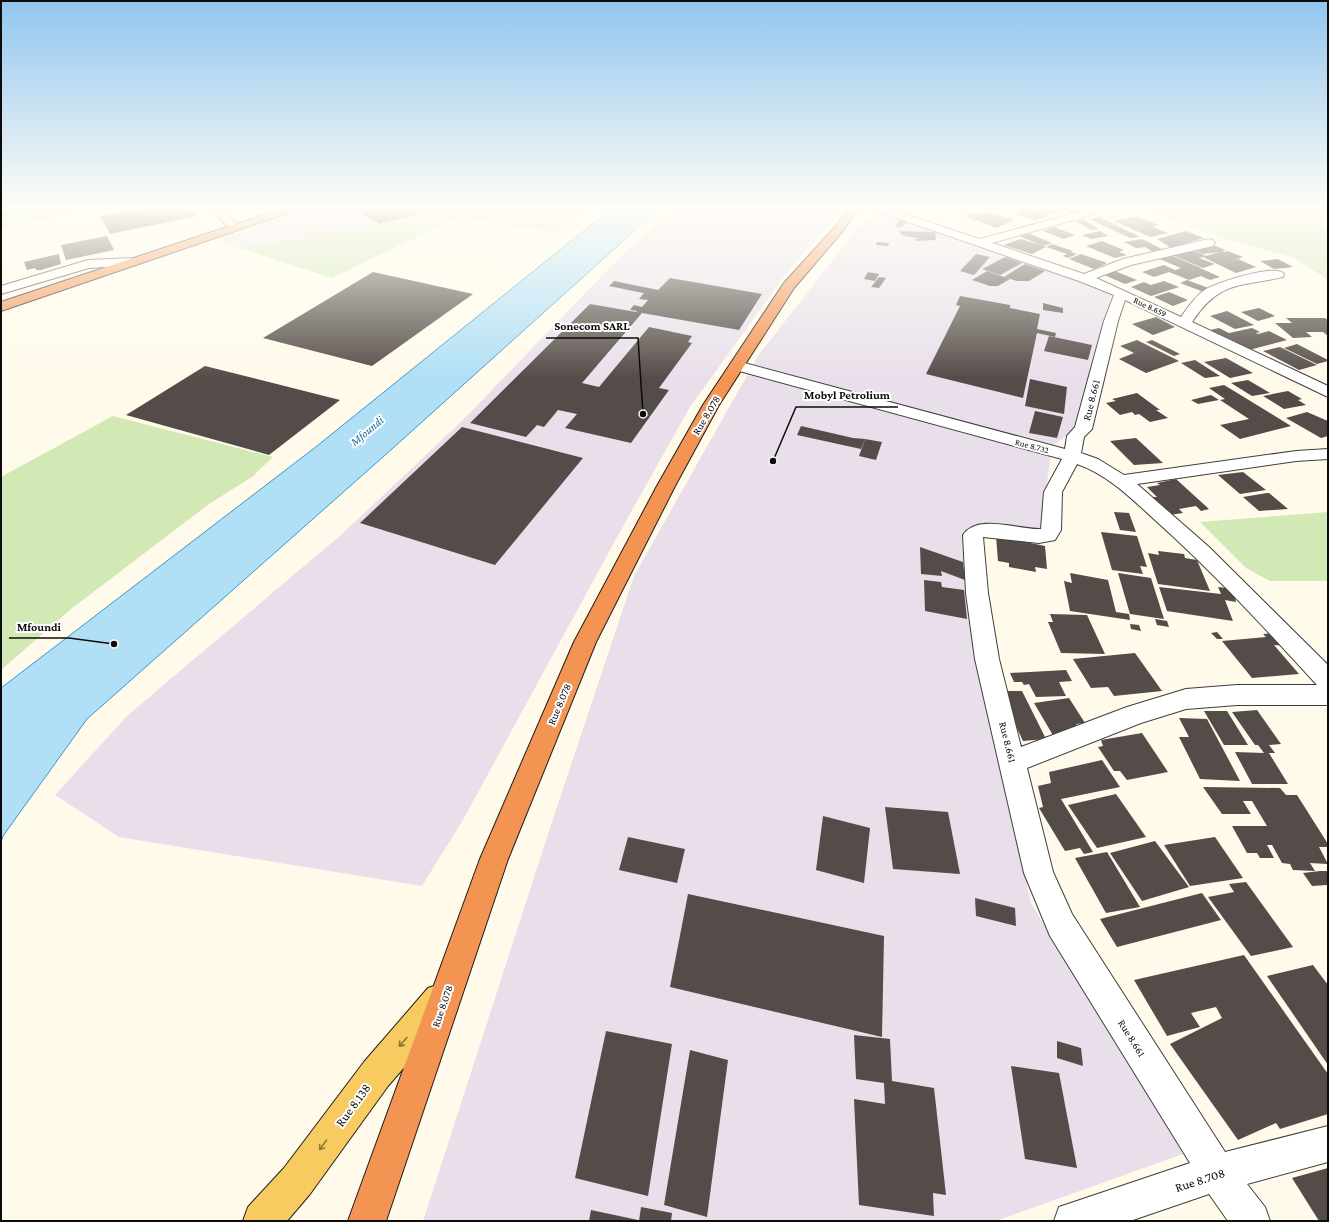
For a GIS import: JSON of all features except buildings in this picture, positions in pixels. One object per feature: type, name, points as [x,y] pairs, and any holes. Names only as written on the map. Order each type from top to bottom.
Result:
[{"type":"highway","points":[[1,307],[127,264]]},
{"type":"highway","name":"Rue 8.078","points":[[367,1221],[494,859],[585,642],[666,486],[711,405],[789,286],[808,264]]},
{"type":"main road","name":"Rue 8.138","points":[[262,1221],[297,1181],[376,1074],[447,992]]},
{"type":"street","points":[[1,290],[88,264]]},
{"type":"street","name":"Rue 8.659","points":[[1044,264],[1121,293],[1328,392]]},
{"type":"street","points":[[1084,278],[1122,264]]},
{"type":"street","points":[[1184,323],[1201,300],[1211,292],[1238,280],[1278,274]]},
{"type":"street","name":"Rue 8.661","points":[[1121,293],[1111,321],[1083,429],[1076,436],[1072,456],[1053,492],[1051,530],[1048,534],[1040,536],[986,530],[978,531],[973,535],[977,593],[987,659],[1039,873],[1061,925],[1217,1173],[1251,1221]]},
{"type":"street","name":"Rue 8.732","points":[[737,366],[1072,456],[1092,463],[1121,480],[1158,510],[1240,588],[1328,681]]},
{"type":"street","points":[[1121,480],[1296,456],[1328,454]]},
{"type":"street","points":[[1013,762],[1136,714],[1186,699],[1237,695],[1328,695]]},
{"type":"street","name":"Rue 8.708","points":[[1073,1221],[1217,1173],[1328,1144]]},
{"type":"shaded area","points":[[613,264],[795,264],[783,278],[690,407],[622,528],[463,820],[422,886],[119,837],[55,795],[128,715],[342,534],[463,420]]},
{"type":"shaded area","points":[[829,264],[1031,264],[1113,293],[1103,321],[1101,341],[1079,427],[1052,446],[1040,534],[980,528],[981,671],[1031,903],[1183,1154],[996,1221],[423,1221],[549,831],[634,576],[758,356]]},
{"type":"green space","points":[[289,264],[361,264],[332,278]]},
{"type":"green space","points":[[1304,264],[1328,264],[1328,280]]},
{"type":"green space","points":[[113,416],[273,457],[252,477],[209,504],[71,609],[1,670],[1,477]]},
{"type":"green space","points":[[1328,512],[1328,581],[1270,581],[1246,568],[1200,522]]},
{"type":"water","points":[[542,264],[598,264],[383,457],[87,719],[3,836],[1,843],[1,688],[317,446]]},
{"type":"place","name":"Sonecom SARL","points":[[643,414]]},
{"type":"place","name":"Mobyl Petrolium","points":[[773,461]]},
{"type":"place","name":"Mfoundi","points":[[114,644]]}]
